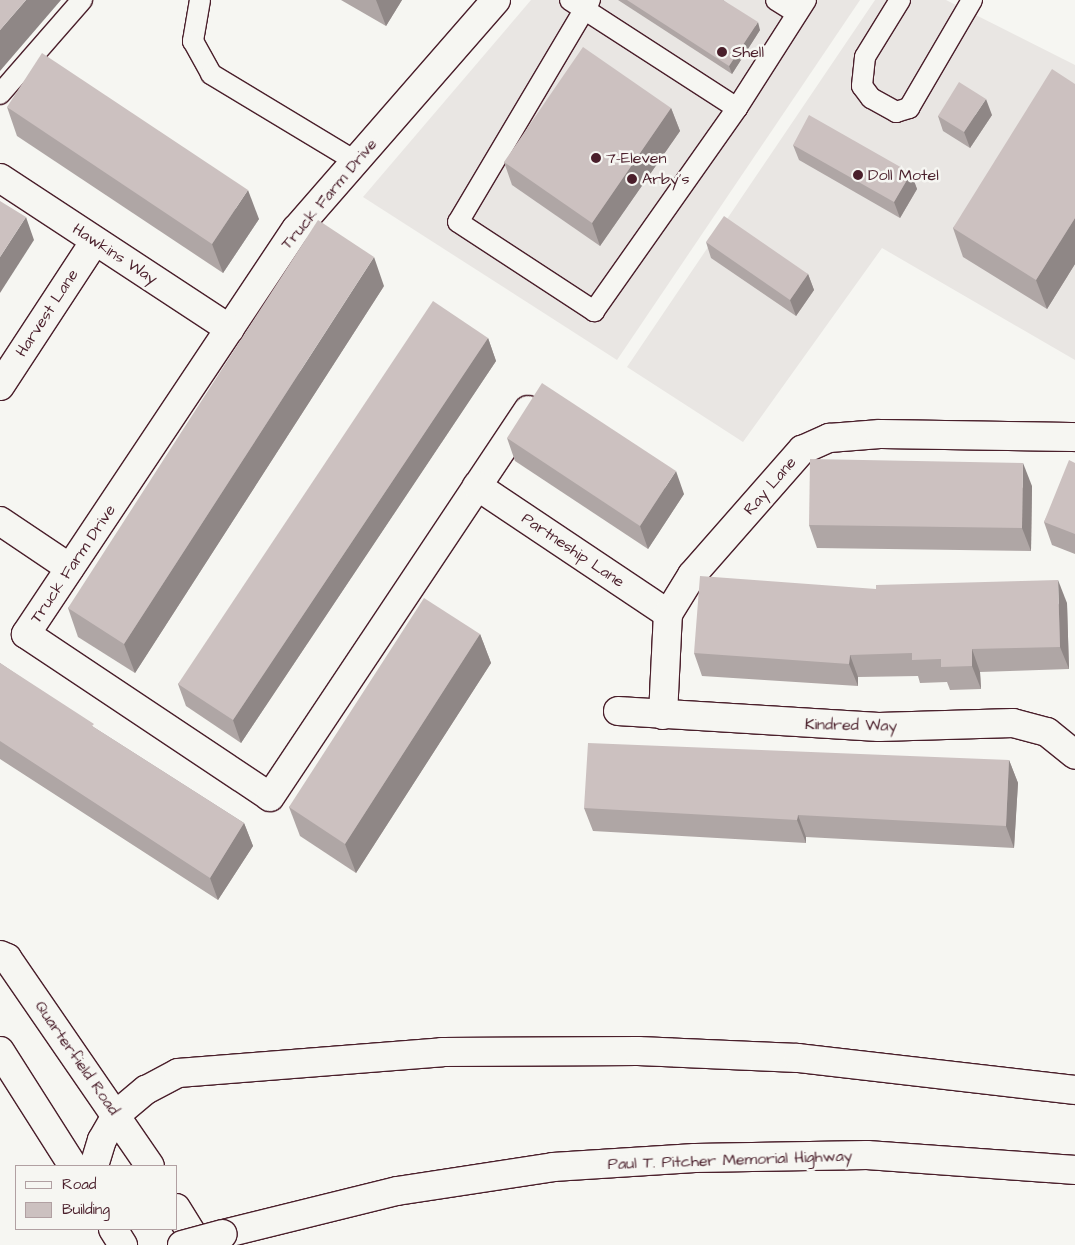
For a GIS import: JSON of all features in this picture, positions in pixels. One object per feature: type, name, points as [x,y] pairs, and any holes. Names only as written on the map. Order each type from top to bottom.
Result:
[{"type":"main road","name":"Truck Farm Drive","points":[[496,0],[296,229],[26,634],[270,797],[536,399]]},
{"type":"main road","name":"Hawkins Way","points":[[0,178],[230,329]]},
{"type":"main road","name":"Harvest Lane","points":[[0,386],[95,241]]},
{"type":"main road","name":"Ray Lane","points":[[663,715],[668,614],[692,575],[802,450],[829,438],[880,434],[1075,437]]},
{"type":"main road","name":"Partneship Lane","points":[[477,486],[668,614]]},
{"type":"main road","points":[[0,521],[70,568]]},
{"type":"main road","name":"Kindred Way","points":[[618,711],[879,727],[1013,723],[1047,732],[1075,754]]},
{"type":"main road","name":"Quarterfield Road","points":[[0,956],[7,958],[149,1165]]},
{"type":"main road","points":[[0,1051],[72,1165]]},
{"type":"main road","points":[[94,1165],[102,1140],[116,1114],[146,1090],[178,1073],[442,1052],[638,1051],[798,1058],[1075,1090]]},
{"type":"main road","name":"Paul T. Pitcher Memorial Highway","points":[[182,1245],[397,1191],[553,1167],[695,1158],[867,1155],[1075,1170]]},
{"type":"main road","points":[[178,1210],[211,1239]]},
{"type":"main road","points":[[114,1230],[123,1245]]},
{"type":"lane","points":[[0,94],[82,0]]},
{"type":"lane","points":[[200,0],[193,40],[211,74],[355,161]]},
{"type":"lane","points":[[737,108],[581,3],[458,222],[594,311],[737,108],[802,7],[776,0]]},
{"type":"lane","points":[[900,0],[865,57],[862,86],[871,98],[896,112],[909,108],[972,0]]},
{"type":"shaded area","points":[[531,0],[860,0],[617,360],[363,197]]},
{"type":"shaded area","points":[[875,0],[946,0],[1075,65],[1075,360],[882,248],[743,442],[627,367]]},
{"type":"building","points":[[0,0],[26,0],[0,30]]},
{"type":"building","name":"Shell","points":[[627,0],[723,0],[758,22],[729,66]]},
{"type":"building","name":"7-Eleven","points":[[583,47],[671,108],[592,223],[504,162]]},
{"type":"building","points":[[42,53],[248,190],[212,244],[7,107]]},
{"type":"building","points":[[1052,69],[1075,84],[1075,218],[1036,280],[953,228]]},
{"type":"building","points":[[959,82],[986,99],[964,132],[938,116]]},
{"type":"building","name":"Doll Motel","points":[[809,115],[911,173],[894,202],[793,145]]},
{"type":"building","points":[[0,201],[26,217],[0,257]]},
{"type":"building","points":[[724,216],[808,274],[790,300],[706,242]]},
{"type":"building","points":[[318,220],[374,257],[124,644],[68,608]]},
{"type":"building","points":[[433,301],[488,338],[233,720],[178,684]]},
{"type":"building","points":[[542,383],[676,471],[640,526],[507,438]]},
{"type":"building","points":[[810,459],[1023,463],[1022,528],[809,525]]},
{"type":"building","points":[[1069,460],[1075,463],[1075,534],[1044,522]]},
{"type":"building","points":[[700,576],[876,589],[876,585],[1058,580],[1060,647],[972,649],[972,666],[941,667],[941,659],[912,660],[912,653],[850,655],[849,664],[694,653]]},
{"type":"building","points":[[424,598],[480,634],[345,844],[289,807]]},
{"type":"building","points":[[0,663],[94,724],[92,726],[244,823],[210,878],[0,741]]},
{"type":"building","points":[[588,743],[1009,760],[1006,826],[798,815],[797,820],[584,808]]},
{"type":"place","name":"Shell","points":[[722,52]]},
{"type":"place","name":"7-Eleven","points":[[596,158]]},
{"type":"place","name":"Doll Motel","points":[[858,175]]},
{"type":"place","name":"Arby's","points":[[632,179]]}]
